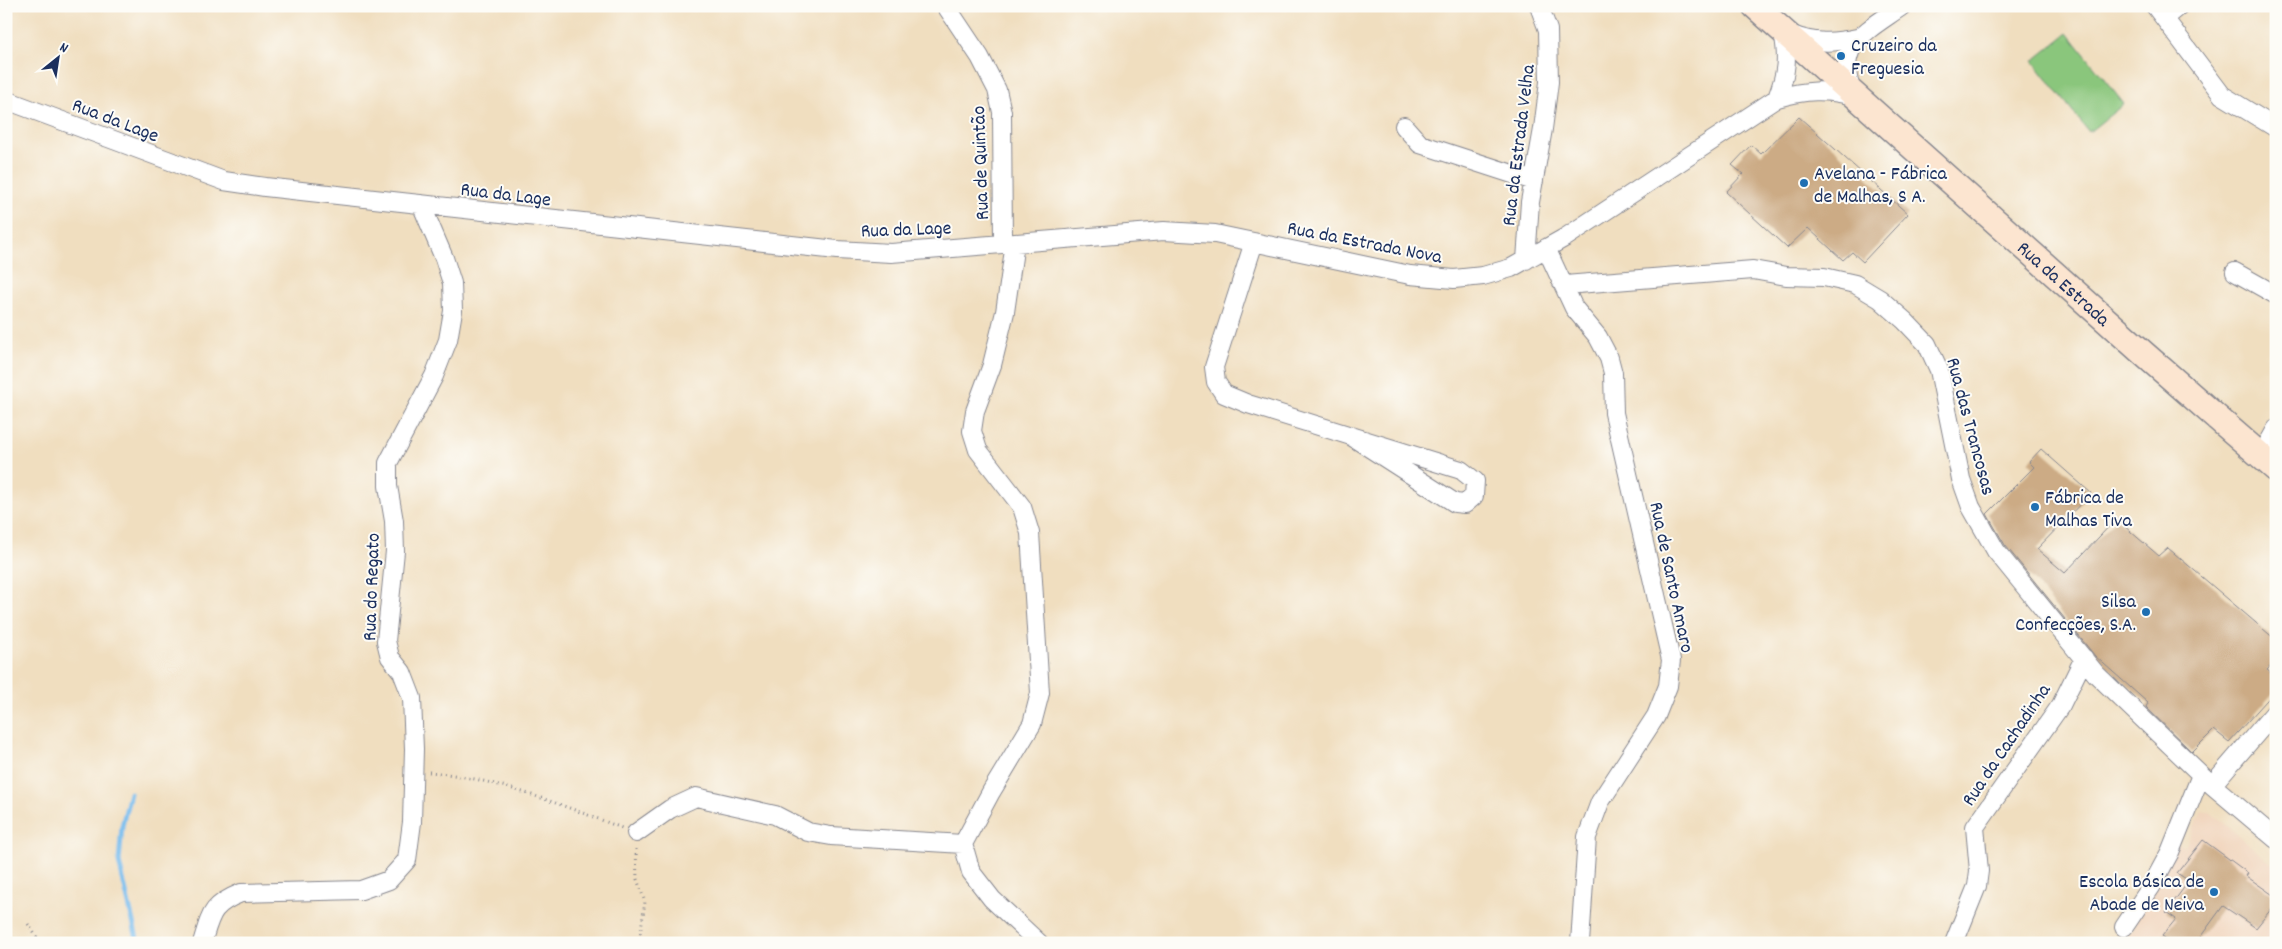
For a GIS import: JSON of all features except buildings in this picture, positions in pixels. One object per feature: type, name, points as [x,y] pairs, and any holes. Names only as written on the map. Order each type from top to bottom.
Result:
[{"type":"main road","name":"Rua da Estrada","points":[[1755,6],[2269,463]]},
{"type":"street","name":"Rua de Quintão","points":[[946,6],[980,57],[997,90],[1002,112],[1009,243],[1005,312],[992,365],[975,411],[972,431],[978,450],[1022,507],[1030,533],[1040,693],[1032,724],[990,792],[962,844]]},
{"type":"street","name":"Rua da Estrada Velha","points":[[1526,260],[1534,181],[1548,82],[1548,30],[1539,6]]},
{"type":"street","points":[[1783,31],[1801,39],[1819,42],[1838,42],[1857,38],[1902,6]]},
{"type":"street","points":[[2179,6],[2159,12],[2222,95],[2276,128]]},
{"type":"street","points":[[1777,98],[1786,76],[1788,54],[1783,31]]},
{"type":"street","points":[[1854,96],[1848,82],[1846,67],[1850,52],[1857,38]]},
{"type":"street","name":"Rua da Estrada Nova","points":[[1009,243],[1164,231],[1215,234],[1410,275],[1454,279],[1483,276],[1501,271],[1526,260],[1546,248],[1777,98],[1811,90],[1829,90],[1854,96]]},
{"type":"street","name":"Rua da Lage","points":[[6,100],[224,181],[837,250],[891,253],[1009,243]]},
{"type":"street","points":[[1404,126],[1420,144],[1534,181]]},
{"type":"street","name":"Rua do Regato","points":[[202,943],[212,912],[225,899],[241,893],[361,890],[389,880],[407,860],[412,822],[412,698],[402,672],[390,657],[386,641],[395,551],[394,521],[388,486],[388,463],[434,376],[448,340],[453,311],[452,283],[444,258],[421,204]]},
{"type":"street","points":[[1254,242],[1214,368],[1216,382],[1224,394],[1248,404],[1461,470],[1475,481],[1474,496],[1465,504],[1455,503],[1351,436]]},
{"type":"street","name":"Rua de Santo Amaro","points":[[1546,248],[1565,285],[1574,308],[1598,337],[1609,358],[1613,374],[1614,413],[1670,660],[1668,686],[1656,716],[1600,802],[1587,838],[1580,943]]},
{"type":"street","name":"Rua das Trancosas","points":[[1565,285],[1752,270],[1786,276],[1832,279],[1855,284],[1880,298],[1905,320],[1927,344],[1939,370],[1961,479],[1975,515],[1996,550],[2096,674],[2207,780],[2276,839]]},
{"type":"street","points":[[2235,272],[2276,295]]},
{"type":"street","points":[[2269,463],[2276,429]]},
{"type":"street","name":"Rua da Cachadinha","points":[[1954,943],[1977,886],[1979,871],[1975,827],[2061,705],[2084,658]]},
{"type":"street","points":[[2124,927],[2151,887],[2207,780],[2276,711]]},
{"type":"street","points":[[636,833],[670,809],[696,797],[775,815],[808,832],[962,844],[971,872],[992,899],[1039,943]]},
{"type":"path","points":[[413,771],[445,773],[504,788],[636,833],[635,857],[637,879],[645,902],[639,943]]},
{"type":"path","points":[[28,924],[41,943]]},
{"type":"shaded area","name":"Escola Básica de Abade de Neiva","points":[[2202,811],[2210,811],[2276,868],[2276,926],[2266,943],[2114,943],[2121,934],[2132,932],[2136,917],[2178,844],[2185,847]]},
{"type":"green space","points":[[2068,33],[2124,104],[2089,132],[2033,61]]},
{"type":"waterway","points":[[130,793],[122,826],[119,862],[138,943]]},
{"type":"place","name":"Cruzeiro da Freguesia","points":[[1841,56]]},
{"type":"place","name":"Avelana - Fábrica de Malhas, S A.","points":[[1804,183]]},
{"type":"place","name":"Fábrica de Malhas Tiva","points":[[2035,507]]},
{"type":"place","name":"Silsa Confecções, S.A.","points":[[2146,612]]},
{"type":"place","name":"Escola Básica de Abade de Neiva","points":[[2214,892]]}]
